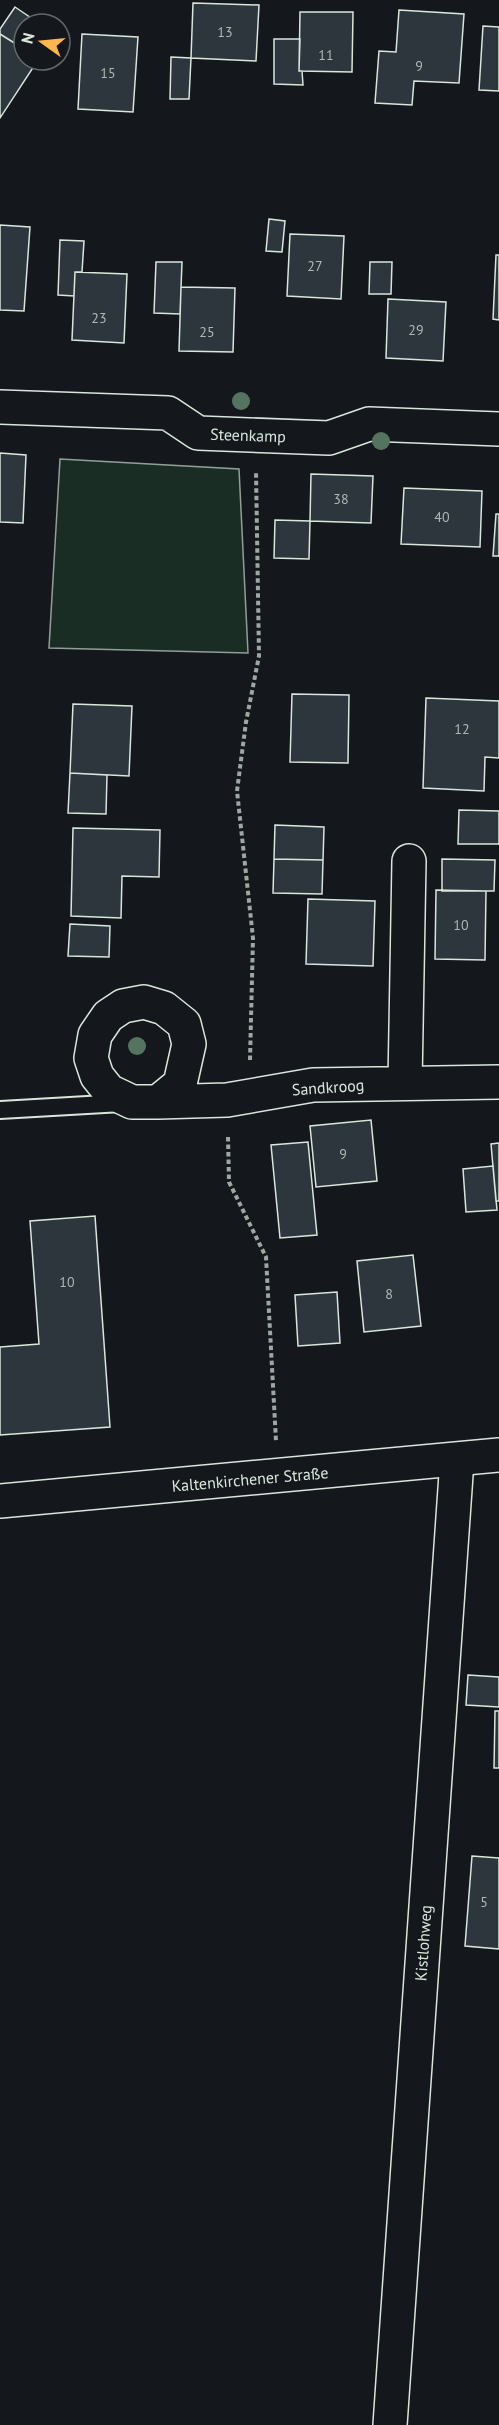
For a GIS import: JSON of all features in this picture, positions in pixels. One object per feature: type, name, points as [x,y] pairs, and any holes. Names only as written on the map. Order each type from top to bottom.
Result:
[{"type":"street","name":"Steenkamp","points":[[0,407],[168,413],[198,433],[329,438],[369,424],[499,429]]},
{"type":"street","points":[[405,1083],[409,861]]},
{"type":"street","name":"Sandkroog","points":[[145,1102],[227,1100],[313,1085],[499,1082]]},
{"type":"street","name":"Kaltenkirchener Straße","points":[[0,1501],[499,1455]]},
{"type":"street","name":"Kistlohweg","points":[[390,2425],[457,1460]]},
{"type":"lane","name":"Sandkroog","points":[[0,1110],[145,1102]]},
{"type":"path","points":[[255,435],[260,656],[246,722],[237,791],[253,938],[252,1058],[227,1100],[229,1182],[266,1257],[279,1476]]},
{"type":"green space","points":[[60,459],[239,469],[248,653],[49,648]]},
{"type":"building","points":[[193,3],[259,5],[256,61],[191,58]]},
{"type":"building","points":[[15,7],[22,12],[12,12],[12,42],[0,34],[0,29]]},
{"type":"building","points":[[399,10],[464,14],[459,83],[414,81],[412,105],[375,103],[379,51],[396,52]]},
{"type":"building","points":[[300,12],[353,12],[352,72],[299,71]]},
{"type":"building","points":[[483,26],[499,27],[499,91],[479,90]]},
{"type":"building","points":[[0,34],[12,42],[12,72],[30,72],[0,118]]},
{"type":"building","points":[[82,34],[138,37],[133,112],[78,109]]},
{"type":"building","points":[[274,39],[300,39],[299,71],[302,71],[303,85],[274,84]]},
{"type":"building","points":[[171,57],[191,58],[189,99],[170,99]]},
{"type":"building","points":[[269,219],[285,221],[282,252],[266,251]]},
{"type":"building","points":[[0,225],[30,227],[24,311],[0,310]]},
{"type":"building","points":[[290,234],[344,236],[341,299],[287,296]]},
{"type":"building","points":[[60,240],[84,241],[82,272],[75,272],[74,296],[58,295]]},
{"type":"building","points":[[496,255],[499,255],[499,320],[493,319]]},
{"type":"building","points":[[156,262],[182,262],[180,314],[154,313]]},
{"type":"building","points":[[370,262],[392,262],[391,294],[369,294]]},
{"type":"building","points":[[75,272],[127,274],[124,343],[72,340]]},
{"type":"building","points":[[181,287],[235,288],[233,352],[179,351]]},
{"type":"building","points":[[388,299],[446,302],[443,361],[386,358]]},
{"type":"building","points":[[0,453],[26,455],[23,523],[0,522]]},
{"type":"building","points":[[311,474],[373,476],[371,523],[310,521]]},
{"type":"building","points":[[404,488],[482,491],[480,547],[401,544]]},
{"type":"building","points":[[496,514],[499,514],[499,556],[493,556]]},
{"type":"building","points":[[275,520],[310,521],[309,559],[274,558]]},
{"type":"building","points":[[292,694],[349,695],[348,763],[290,762]]},
{"type":"building","points":[[426,698],[499,701],[499,758],[485,757],[484,791],[423,788]]},
{"type":"building","points":[[73,704],[132,706],[129,776],[70,773]]},
{"type":"building","points":[[70,773],[107,775],[106,814],[68,813]]},
{"type":"building","points":[[459,810],[499,811],[499,844],[458,844]]},
{"type":"building","points":[[275,825],[324,827],[323,860],[274,859]]},
{"type":"building","points":[[73,828],[160,830],[159,877],[122,876],[121,918],[71,916]]},
{"type":"building","points":[[274,859],[323,860],[322,894],[273,893]]},
{"type":"building","points":[[442,859],[495,860],[494,891],[442,891]]},
{"type":"building","points":[[436,890],[486,891],[485,960],[435,959]]},
{"type":"building","points":[[308,899],[375,901],[373,966],[306,964]]},
{"type":"building","points":[[70,924],[110,926],[109,957],[68,956]]},
{"type":"building","points":[[371,1120],[377,1181],[316,1187],[310,1126]]},
{"type":"building","points":[[308,1142],[317,1235],[280,1238],[271,1145]]},
{"type":"building","points":[[499,1143],[499,1201],[496,1201],[491,1144]]},
{"type":"building","points":[[493,1166],[497,1210],[466,1212],[463,1169]]},
{"type":"building","points":[[95,1216],[110,1427],[0,1435],[0,1347],[39,1344],[30,1221]]},
{"type":"building","points":[[413,1255],[421,1326],[364,1332],[357,1261]]},
{"type":"building","points":[[337,1292],[340,1343],[298,1346],[295,1295]]},
{"type":"building","points":[[468,1675],[499,1677],[499,1707],[466,1705]]},
{"type":"building","points":[[495,1711],[499,1711],[499,1768],[494,1768]]},
{"type":"building","points":[[472,1856],[499,1858],[499,1949],[465,1946]]}]
